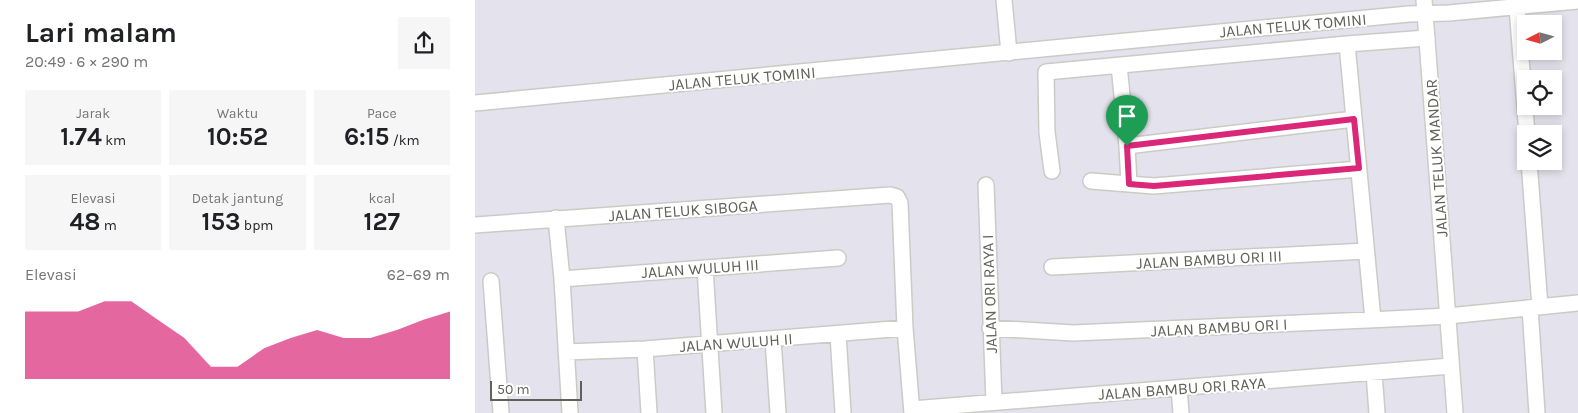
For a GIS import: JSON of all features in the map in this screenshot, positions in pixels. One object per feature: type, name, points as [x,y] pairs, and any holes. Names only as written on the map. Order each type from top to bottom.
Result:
[{"type":"street","points":[[1004,0],[1009,53]]},
{"type":"street","name":"JALAN TELUK TOMINI","points":[[475,103],[1009,53],[1425,7],[1517,7],[1578,1]]},
{"type":"street","name":"JALAN TELUK MANDAR","points":[[1425,7],[1455,413]]},
{"type":"street","points":[[1517,7],[1526,125]]},
{"type":"street","name":"JALAN TELUK TOMINI","points":[[1052,171],[1047,132],[1046,72],[1427,38]]},
{"type":"street","points":[[1347,44],[1373,320]]},
{"type":"street","points":[[1119,65],[1129,184]]},
{"type":"street","points":[[1127,146],[1354,119]]},
{"type":"street","points":[[1091,181],[1154,186],[1359,168]]},
{"type":"street","points":[[1529,170],[1537,413]]},
{"type":"street","name":"JALAN ORI RAYA I","points":[[986,185],[993,402]]},
{"type":"street","name":"JALAN TELUK SIBOGA","points":[[475,225],[890,195],[897,198],[900,203],[905,328]]},
{"type":"street","points":[[556,218],[562,278],[570,413]]},
{"type":"street","name":"JALAN BAMBU ORI III","points":[[1052,267],[1366,251]]},
{"type":"street","name":"JALAN WULUH III","points":[[562,278],[837,258]]},
{"type":"street","points":[[705,268],[714,413]]},
{"type":"street","points":[[491,281],[501,413]]},
{"type":"street","name":"JALAN BAMBU ORI I","points":[[990,328],[1073,333],[1448,316],[1578,303]]},
{"type":"street","points":[[905,328],[912,411]]},
{"type":"street","name":"JALAN WULUH II","points":[[566,352],[645,349],[905,328]]},
{"type":"street","points":[[838,334],[843,413]]},
{"type":"street","points":[[773,339],[778,413]]},
{"type":"street","points":[[645,349],[649,413]]},
{"type":"street","name":"JALAN BAMBU ORI RAYA","points":[[912,411],[993,402],[1451,366]]},
{"type":"street","points":[[1374,373],[1377,413]]},
{"type":"street","points":[[1179,388],[1181,413]]},
{"type":"route","points":[[1354,119],[1359,168],[1154,186],[1129,184],[1127,146],[1354,119]]}]
